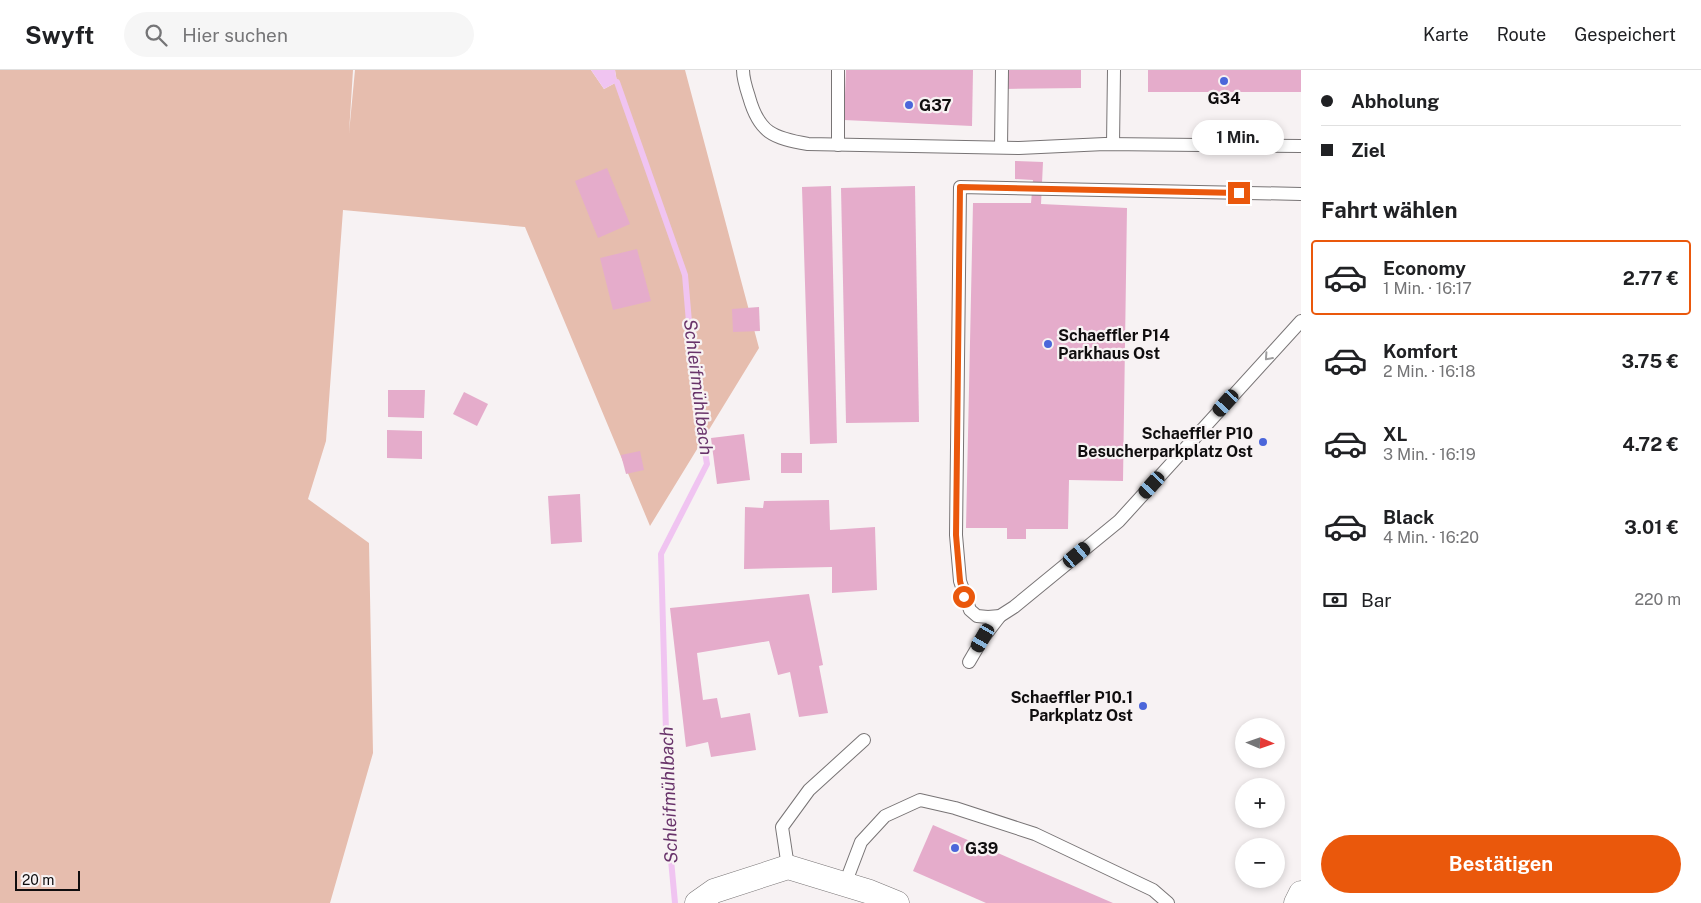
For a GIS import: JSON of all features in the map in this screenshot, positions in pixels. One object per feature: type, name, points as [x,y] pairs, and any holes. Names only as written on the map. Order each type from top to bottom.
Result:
[{"type":"street","points":[[697,903],[714,891],[788,868],[870,892],[897,903]]},
{"type":"street","points":[[1296,903],[1301,892]]},
{"type":"lane","points":[[742,70],[758,122],[769,133],[786,140],[808,144],[1000,147],[1113,144],[1301,146]]},
{"type":"lane","points":[[838,70],[838,145]]},
{"type":"lane","points":[[1000,147],[1002,70]]},
{"type":"lane","points":[[1113,144],[1114,70]]},
{"type":"lane","points":[[1000,616],[977,616],[970,610],[960,581],[957,558],[960,187],[1301,194]]},
{"type":"lane","points":[[969,662],[983,638],[1000,616],[1022,602],[1119,521],[1301,321]]},
{"type":"lane","points":[[788,868],[782,827],[809,790],[864,740]]},
{"type":"lane","points":[[845,884],[861,842],[885,816],[920,800],[956,808],[1035,834],[1153,890],[1168,903]]},
{"type":"shaded area","points":[[0,70],[353,70],[349,133],[355,70],[591,70],[604,89],[617,82],[615,70],[685,70],[759,348],[650,526],[525,227],[343,210],[326,441],[308,499],[369,543],[373,753],[330,903],[0,903]]},
{"type":"shaded area","points":[[591,70],[615,70],[617,82],[604,89]]},
{"type":"building","name":"G37","points":[[846,70],[973,70],[972,126],[844,120]]},
{"type":"building","points":[[1004,70],[1081,70],[1081,88],[1004,89]]},
{"type":"building","name":"G34","points":[[1148,70],[1301,70],[1301,92],[1148,92]]},
{"type":"building","name":"Schaeffler P14 Parkhaus Ost","points":[[1015,161],[1043,162],[1041,204],[1127,208],[1123,481],[1069,480],[1068,529],[1026,529],[1026,539],[1007,539],[1007,528],[966,528],[973,203],[1031,203],[1033,180],[1015,179]]},
{"type":"building","points":[[607,168],[630,224],[598,238],[575,181]]},
{"type":"building","points":[[831,186],[837,443],[810,444],[802,187]]},
{"type":"building","points":[[915,186],[919,422],[846,423],[841,188]]},
{"type":"building","points":[[637,249],[651,301],[613,310],[600,258]]},
{"type":"building","points":[[759,307],[760,331],[733,332],[732,309]]},
{"type":"building","points":[[388,390],[425,390],[424,418],[388,417]]},
{"type":"building","points":[[464,392],[488,404],[477,426],[453,414]]},
{"type":"building","points":[[387,430],[422,431],[422,459],[387,458]]},
{"type":"building","points":[[744,434],[750,480],[717,484],[711,438]]},
{"type":"building","points":[[640,451],[644,470],[626,474],[621,455]]},
{"type":"building","points":[[781,453],[802,453],[802,473],[781,473]]},
{"type":"building","points":[[580,494],[582,542],[551,544],[548,496]]},
{"type":"building","points":[[829,500],[830,530],[875,527],[877,590],[832,593],[832,567],[744,569],[745,507],[763,508],[764,501]]},
{"type":"building","points":[[809,594],[823,665],[819,666],[828,713],[799,717],[790,672],[778,675],[769,641],[697,653],[703,700],[717,698],[721,718],[750,713],[756,750],[711,757],[708,742],[686,747],[670,608]]},
{"type":"building","name":"G39","points":[[933,825],[1113,903],[986,903],[913,871]]},
{"type":"waterway","name":"Schleifmühlbach","points":[[617,82],[685,275],[695,393],[707,464],[661,554],[669,838],[675,903]]},
{"type":"place","name":"G34","points":[[1224,81]]},
{"type":"place","name":"G37","points":[[909,105]]},
{"type":"place","name":"Schaeffler P14 Parkhaus Ost","points":[[1048,344]]},
{"type":"place","name":"Schaeffler P10 Besucherparkplatz Ost","points":[[1263,442]]},
{"type":"place","name":"Schaeffler P10.1 Parkplatz Ost","points":[[1143,706]]},
{"type":"place","name":"G39","points":[[955,848]]},
{"type":"route","points":[[964,597],[960,581],[956,535],[960,187],[1239,193]]}]
